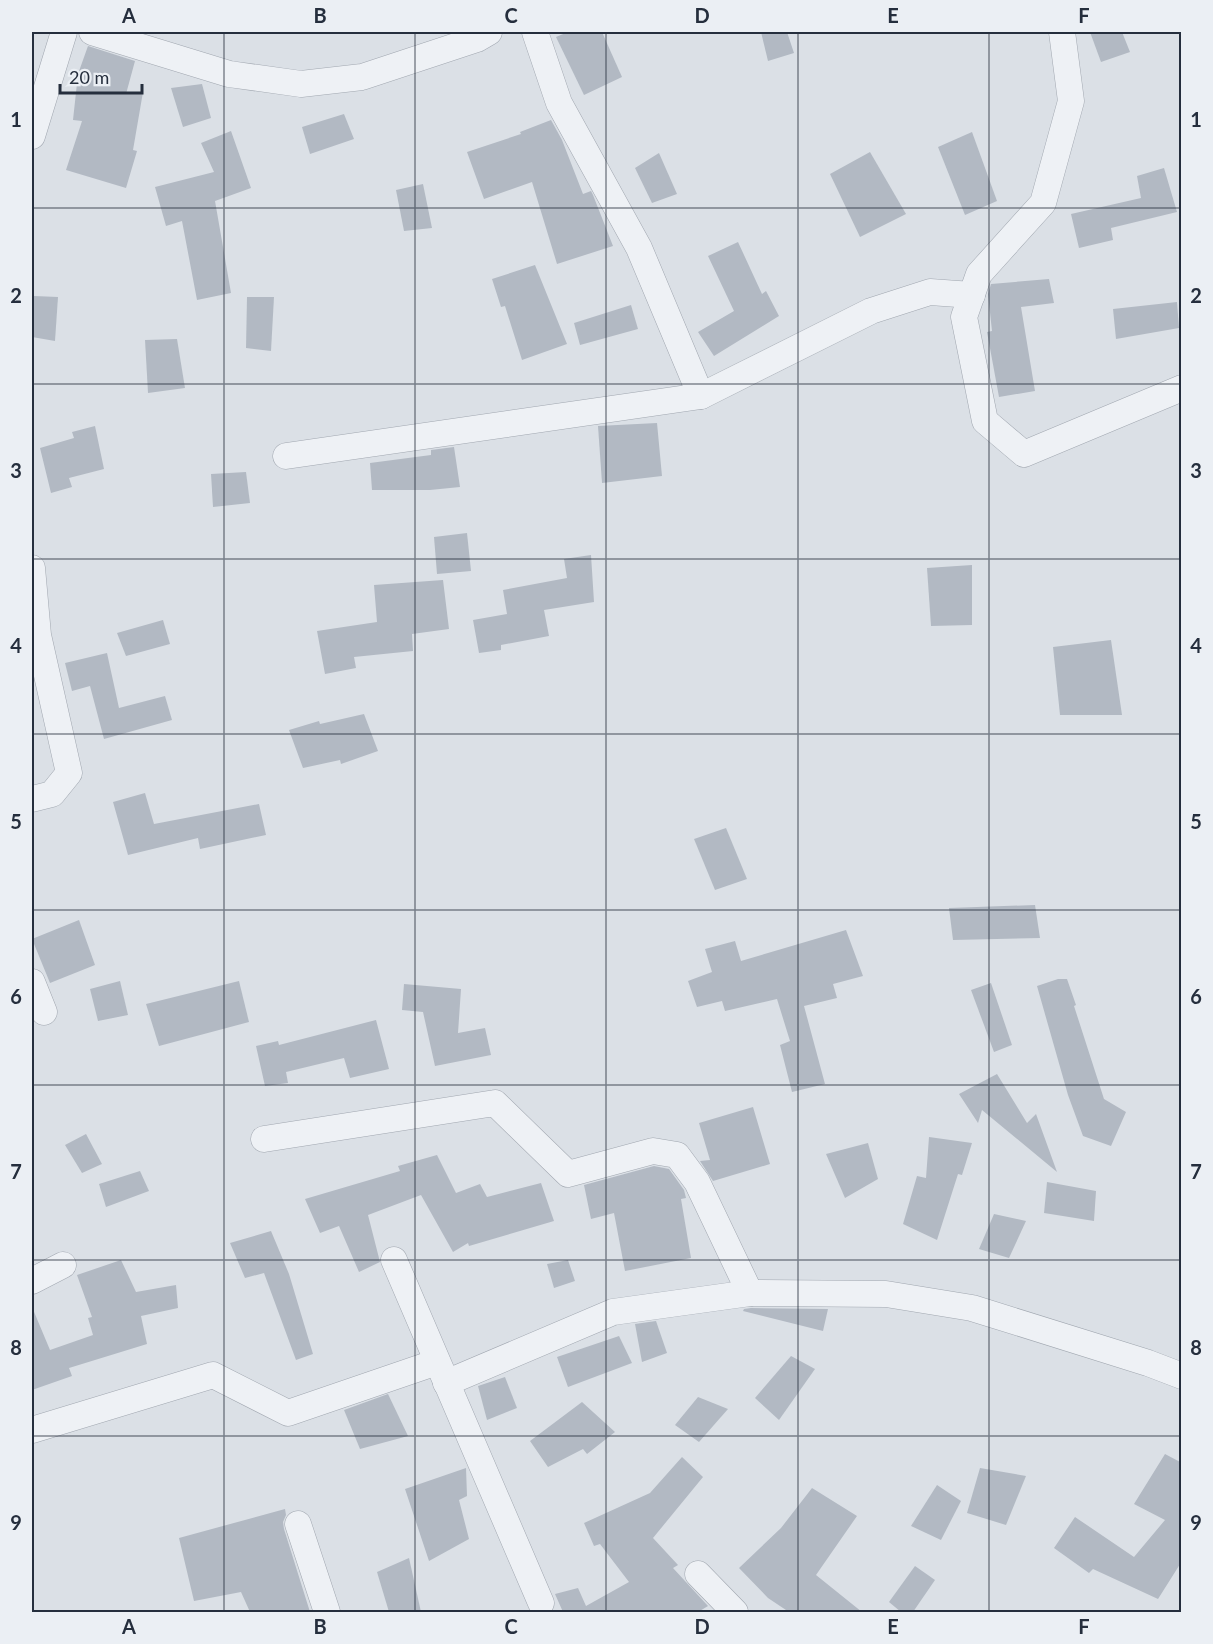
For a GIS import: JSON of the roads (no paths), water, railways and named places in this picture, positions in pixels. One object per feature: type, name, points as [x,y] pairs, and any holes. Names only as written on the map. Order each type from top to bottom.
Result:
[{"type":"street","points":[[32,136],[64,32]]},
{"type":"street","points":[[92,32],[229,74],[301,84],[362,77],[477,39],[489,32]]},
{"type":"street","points":[[535,32],[559,103],[639,249],[701,396]]},
{"type":"street","points":[[1062,32],[1071,101],[1043,202],[979,274],[964,317],[985,421],[1024,454],[1182,388]]},
{"type":"street","points":[[286,456],[701,396],[871,311],[930,292],[972,296]]},
{"type":"street","points":[[32,568],[38,635],[69,773],[52,794],[32,799]]},
{"type":"street","points":[[32,982],[44,1012]]},
{"type":"street","points":[[264,1139],[495,1103],[568,1174],[653,1151],[676,1155],[697,1182],[750,1293]]},
{"type":"street","points":[[394,1260],[541,1603]]},
{"type":"street","points":[[32,1281],[63,1265]]},
{"type":"street","points":[[32,1430],[213,1376],[288,1413],[442,1372],[614,1312],[750,1293],[886,1294],[972,1308],[1148,1363],[1182,1376]]},
{"type":"street","points":[[298,1524],[327,1612]]},
{"type":"street","points":[[699,1574],[735,1612]]}]
